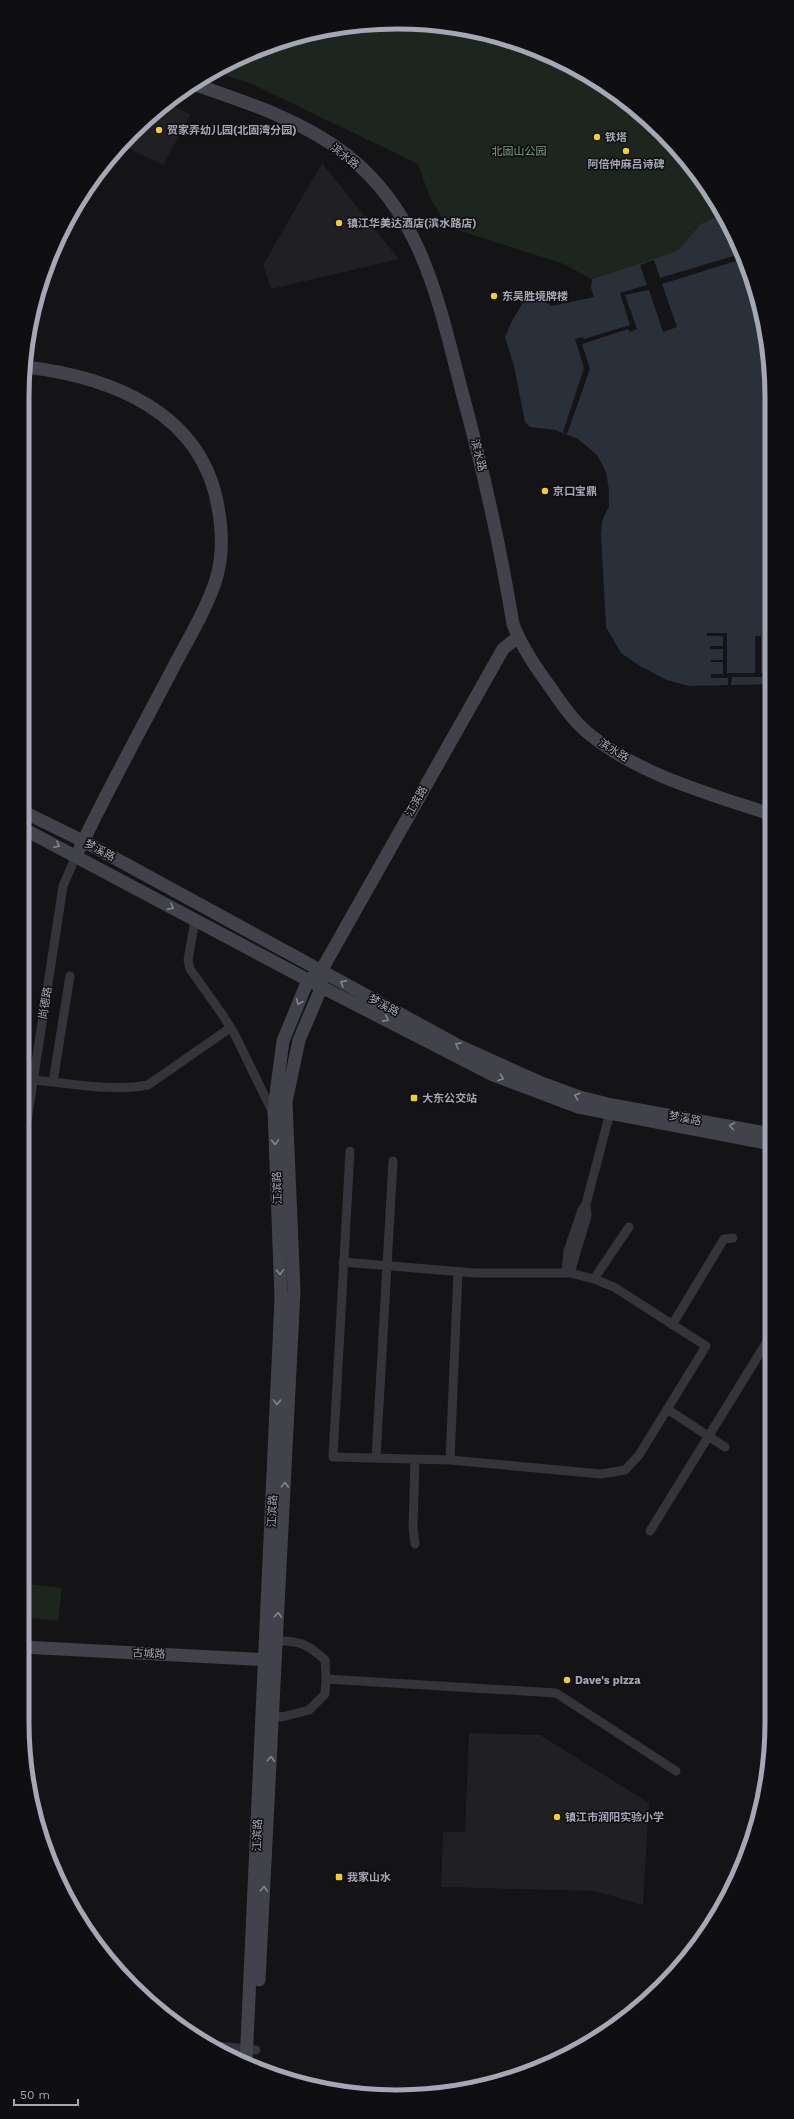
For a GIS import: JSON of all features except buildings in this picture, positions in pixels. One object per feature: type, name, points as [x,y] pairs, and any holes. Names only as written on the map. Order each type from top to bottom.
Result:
[{"type":"main road","name":"滨水路","points":[[200,86],[246,102],[317,134],[347,155],[377,184],[408,226],[424,259],[439,304],[492,505],[513,624],[518,637],[533,663],[553,692],[587,733],[626,758],[663,776],[765,812]]},
{"type":"main road","points":[[30,368],[54,371],[94,380],[145,402],[166,417],[194,445],[215,488],[222,530],[217,576],[198,621],[76,856]]},
{"type":"main road","name":"江滨路","points":[[254,2061],[251,2050],[270,1660],[281,1299],[274,1116],[283,1041],[308,980],[321,971],[503,649],[518,637]]},
{"type":"main road","name":"梦溪路","points":[[29,814],[83,841],[459,1046],[496,1064],[611,1110],[765,1143]]},
{"type":"main road","name":"梦溪路","points":[[29,832],[308,980],[493,1075],[578,1107],[611,1110],[765,1133]]},
{"type":"main road","name":"江滨路","points":[[248,2058],[251,2050],[273,1715],[270,1660],[277,1641],[294,1291],[286,1102],[299,1040],[322,986],[321,971]]},
{"type":"main road","name":"古城路","points":[[29,1647],[270,1660]]},
{"type":"street","name":"尚德路","points":[[29,1107],[63,886],[76,856]]},
{"type":"street","points":[[195,920],[188,960],[190,969],[230,1028],[274,1116]]},
{"type":"street","points":[[53,1082],[70,976]]},
{"type":"street","points":[[29,1079],[111,1087],[135,1087],[148,1085],[230,1028]]},
{"type":"street","points":[[568,1273],[568,1251],[582,1210],[586,1204],[611,1110]]},
{"type":"street","points":[[343,1262],[458,1272],[568,1273],[594,1279],[614,1287],[706,1346],[639,1455],[625,1470],[601,1474],[450,1460],[333,1457],[343,1262],[350,1152]]},
{"type":"street","points":[[376,1458],[393,1161]]},
{"type":"street","points":[[594,1279],[629,1226]]},
{"type":"street","points":[[672,1325],[724,1239],[733,1238]]},
{"type":"street","points":[[450,1460],[458,1272]]},
{"type":"street","points":[[650,1531],[765,1345]]},
{"type":"street","points":[[667,1409],[725,1447]]},
{"type":"street","points":[[415,1459],[413,1528],[415,1544]]},
{"type":"street","points":[[273,1715],[282,1717],[309,1710],[325,1694],[326,1679],[325,1660],[313,1649],[294,1641],[277,1641]]},
{"type":"street","points":[[326,1679],[556,1693],[676,1771]]},
{"type":"street","points":[[224,2047],[251,2050]]},
{"type":"shaded area","name":"贺家弄幼儿园(北固湾分园)","points":[[171,106],[191,114],[163,165],[126,148],[154,120]]},
{"type":"shaded area","points":[[322,163],[399,259],[271,289],[263,265]]},
{"type":"shaded area","points":[[718,216],[727,234],[737,256],[752,302],[762,349],[765,397],[765,684],[689,686],[667,680],[640,666],[621,653],[606,627],[601,535],[602,521],[609,506],[609,490],[606,472],[597,455],[578,439],[555,430],[530,427],[525,422],[514,366],[505,337],[522,304],[531,299],[539,299],[552,306],[594,297],[591,288],[592,279],[666,255],[679,249],[701,224]]},
{"type":"shaded area","name":"镇江市润阳实验小学","points":[[469,1733],[540,1735],[649,1803],[643,1905],[595,1891],[441,1887],[443,1832],[465,1832]]},
{"type":"green space","name":"北固山公园","points":[[397,29],[445,32],[492,42],[538,57],[560,67],[581,78],[621,105],[640,120],[674,154],[689,173],[718,216],[702,224],[679,249],[666,255],[592,279],[561,263],[457,230],[441,216],[430,198],[418,164],[252,84],[221,74],[256,57],[325,36],[349,32]]},
{"type":"green space","points":[[29,1584],[62,1588],[58,1621],[29,1618]]},
{"type":"pier","points":[[737,255],[738,260],[662,284],[677,327],[663,332],[649,290],[625,295],[637,329],[630,332],[628,329],[582,344],[590,369],[567,434],[563,432],[584,368],[575,339],[582,337],[584,339],[630,325],[620,293],[647,285],[640,265],[654,260],[660,278]]},
{"type":"pier","points":[[707,633],[727,633],[727,673],[755,673],[755,636],[761,636],[761,673],[765,673],[765,677],[732,677],[731,685],[728,685],[728,678],[711,678],[711,674],[723,674],[723,662],[711,662],[711,660],[723,660],[723,649],[710,649],[710,646],[723,646],[723,636],[707,636]]},
{"type":"place","name":"贺家弄幼儿园(北固湾分园)","points":[[159,130]]},
{"type":"place","name":"铁塔","points":[[597,137]]},
{"type":"place","name":"阿倍仲麻吕诗碑","points":[[626,151]]},
{"type":"place","name":"镇江华美达酒店(滨水路店)","points":[[339,223]]},
{"type":"place","name":"东吴胜境牌楼","points":[[494,296]]},
{"type":"place","name":"京口宝鼎","points":[[545,491]]},
{"type":"place","name":"大东公交站","points":[[414,1098]]},
{"type":"place","name":"Dave's pizza","points":[[567,1680]]},
{"type":"place","name":"镇江市润阳实验小学","points":[[557,1817]]},
{"type":"place","name":"我家山水","points":[[339,1877]]}]
